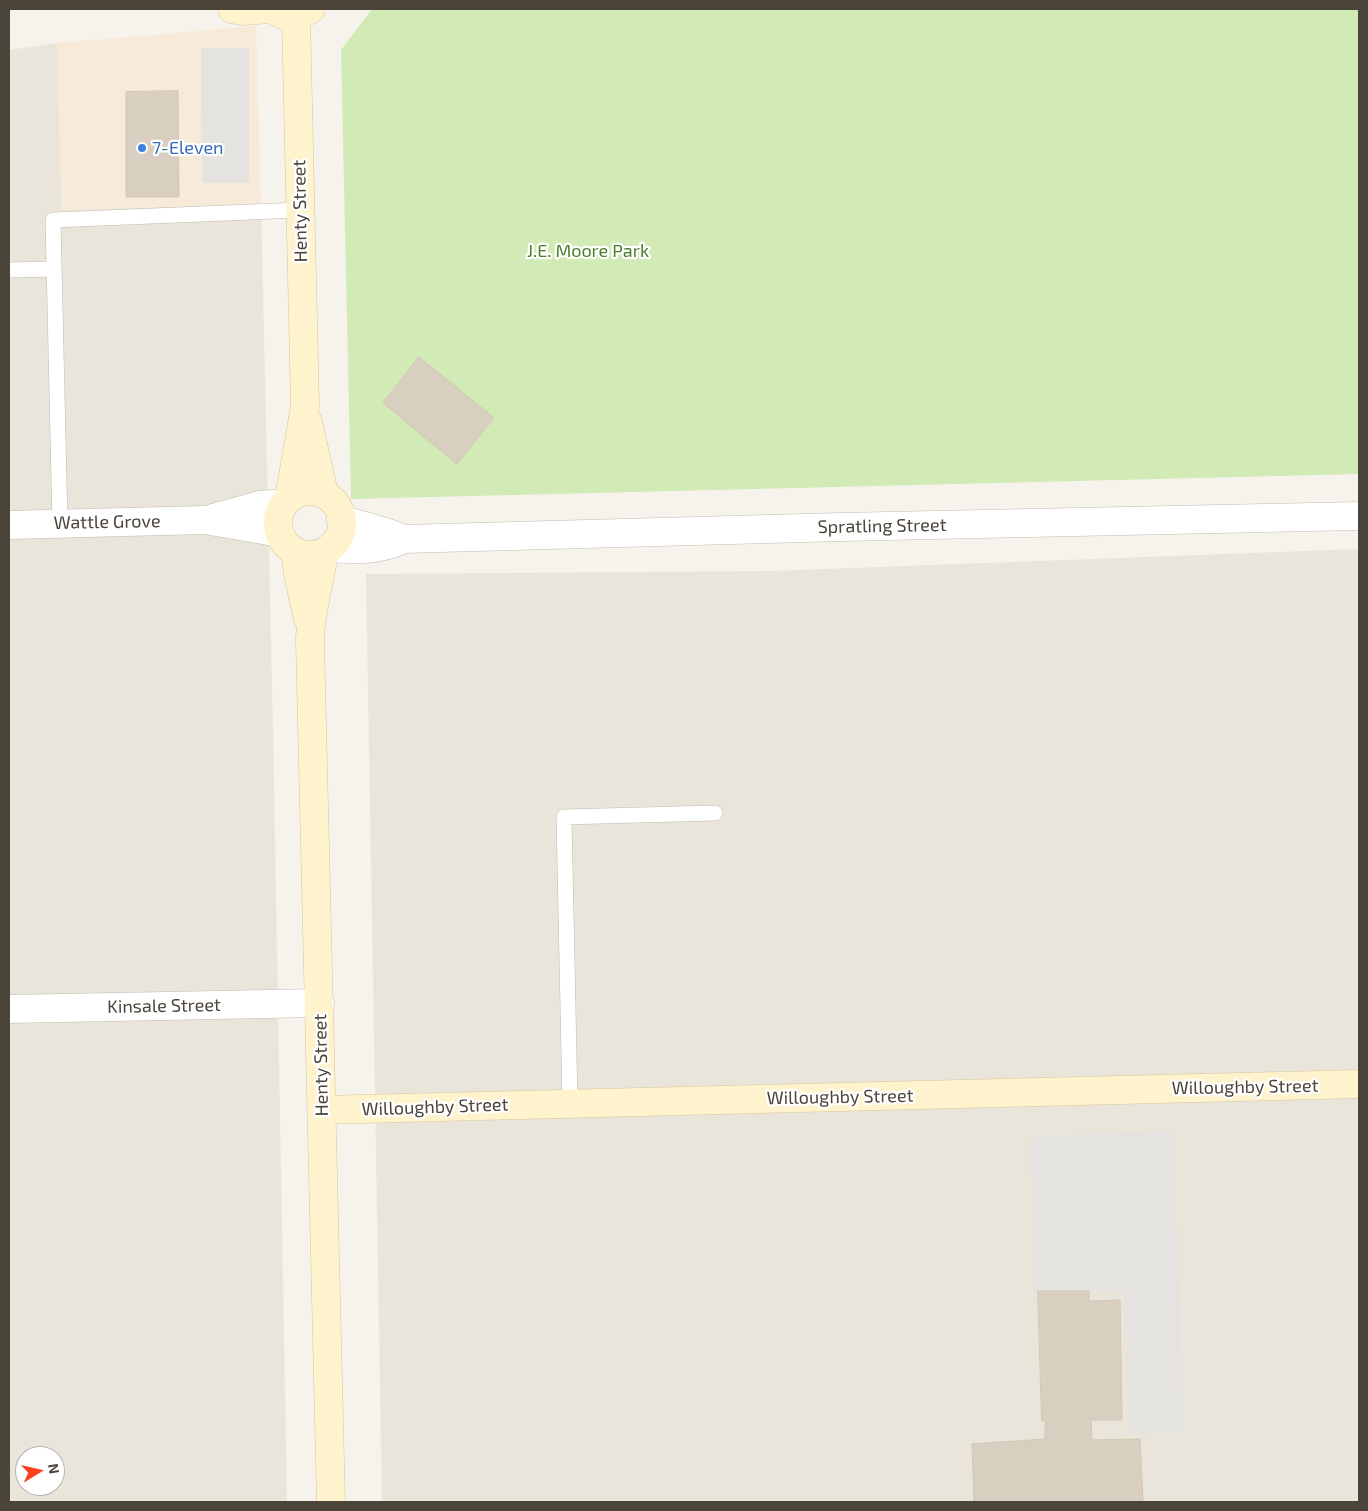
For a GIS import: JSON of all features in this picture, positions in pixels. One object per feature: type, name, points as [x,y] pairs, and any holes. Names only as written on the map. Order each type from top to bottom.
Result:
[{"type":"street","points":[[232,9],[242,11],[288,11]]},
{"type":"street","name":"Henty Street","points":[[288,11],[300,210],[305,406],[324,494]]},
{"type":"street","name":"Henty Street","points":[[287,501],[305,406]]},
{"type":"street","points":[[306,492],[324,494],[332,500],[338,509],[341,519],[340,532],[338,538],[327,550],[314,554],[304,554],[287,542],[278,523],[280,512],[287,501],[306,492]]},
{"type":"street","name":"Wattle Grove","points":[[9,525],[205,520],[260,505],[287,501]]},
{"type":"street","name":"Spratling Street","points":[[327,550],[358,550],[389,546],[404,539],[1359,516]]},
{"type":"street","name":"Spratling Street","points":[[341,519],[361,526],[389,532],[404,539]]},
{"type":"street","name":"Wattle Grove","points":[[205,520],[287,542]]},
{"type":"street","name":"Henty Street","points":[[287,542],[298,574],[310,628],[331,1502]]},
{"type":"street","name":"Henty Street","points":[[310,628],[327,550]]},
{"type":"street","name":"Kinsale Street","points":[[9,1009],[320,1002]]},
{"type":"street","name":"Willoughby Street","points":[[321,1110],[1359,1084]]},
{"type":"lane","points":[[60,524],[53,220],[300,210]]},
{"type":"lane","points":[[9,270],[54,269]]},
{"type":"lane","points":[[570,1104],[564,817],[715,813]]},
{"type":"shaded area","points":[[256,26],[261,204],[62,210],[57,43]]},
{"type":"shaded area","points":[[57,43],[62,210],[261,204],[287,1502],[9,1502],[9,50]]},
{"type":"shaded area","points":[[201,48],[249,48],[249,183],[202,183]]},
{"type":"shaded area","points":[[1359,549],[1359,1502],[382,1502],[366,574],[771,571]]},
{"type":"shaded area","points":[[1174,1130],[1184,1432],[1128,1434],[1124,1290],[1034,1292],[1030,1137]]},
{"type":"green space","name":"J.E. Moore Park","points":[[372,9],[1359,9],[1359,474],[351,499],[341,50]]},
{"type":"building","points":[[178,91],[179,197],[126,197],[126,92]]},
{"type":"building","points":[[419,357],[494,418],[457,464],[383,403]]},
{"type":"building","points":[[1038,1291],[1089,1291],[1089,1301],[1120,1300],[1122,1420],[1091,1420],[1092,1440],[1140,1439],[1143,1502],[974,1502],[972,1444],[1045,1439],[1045,1421],[1042,1421]]},
{"type":"place","name":"7-Eleven","points":[[142,148]]}]
